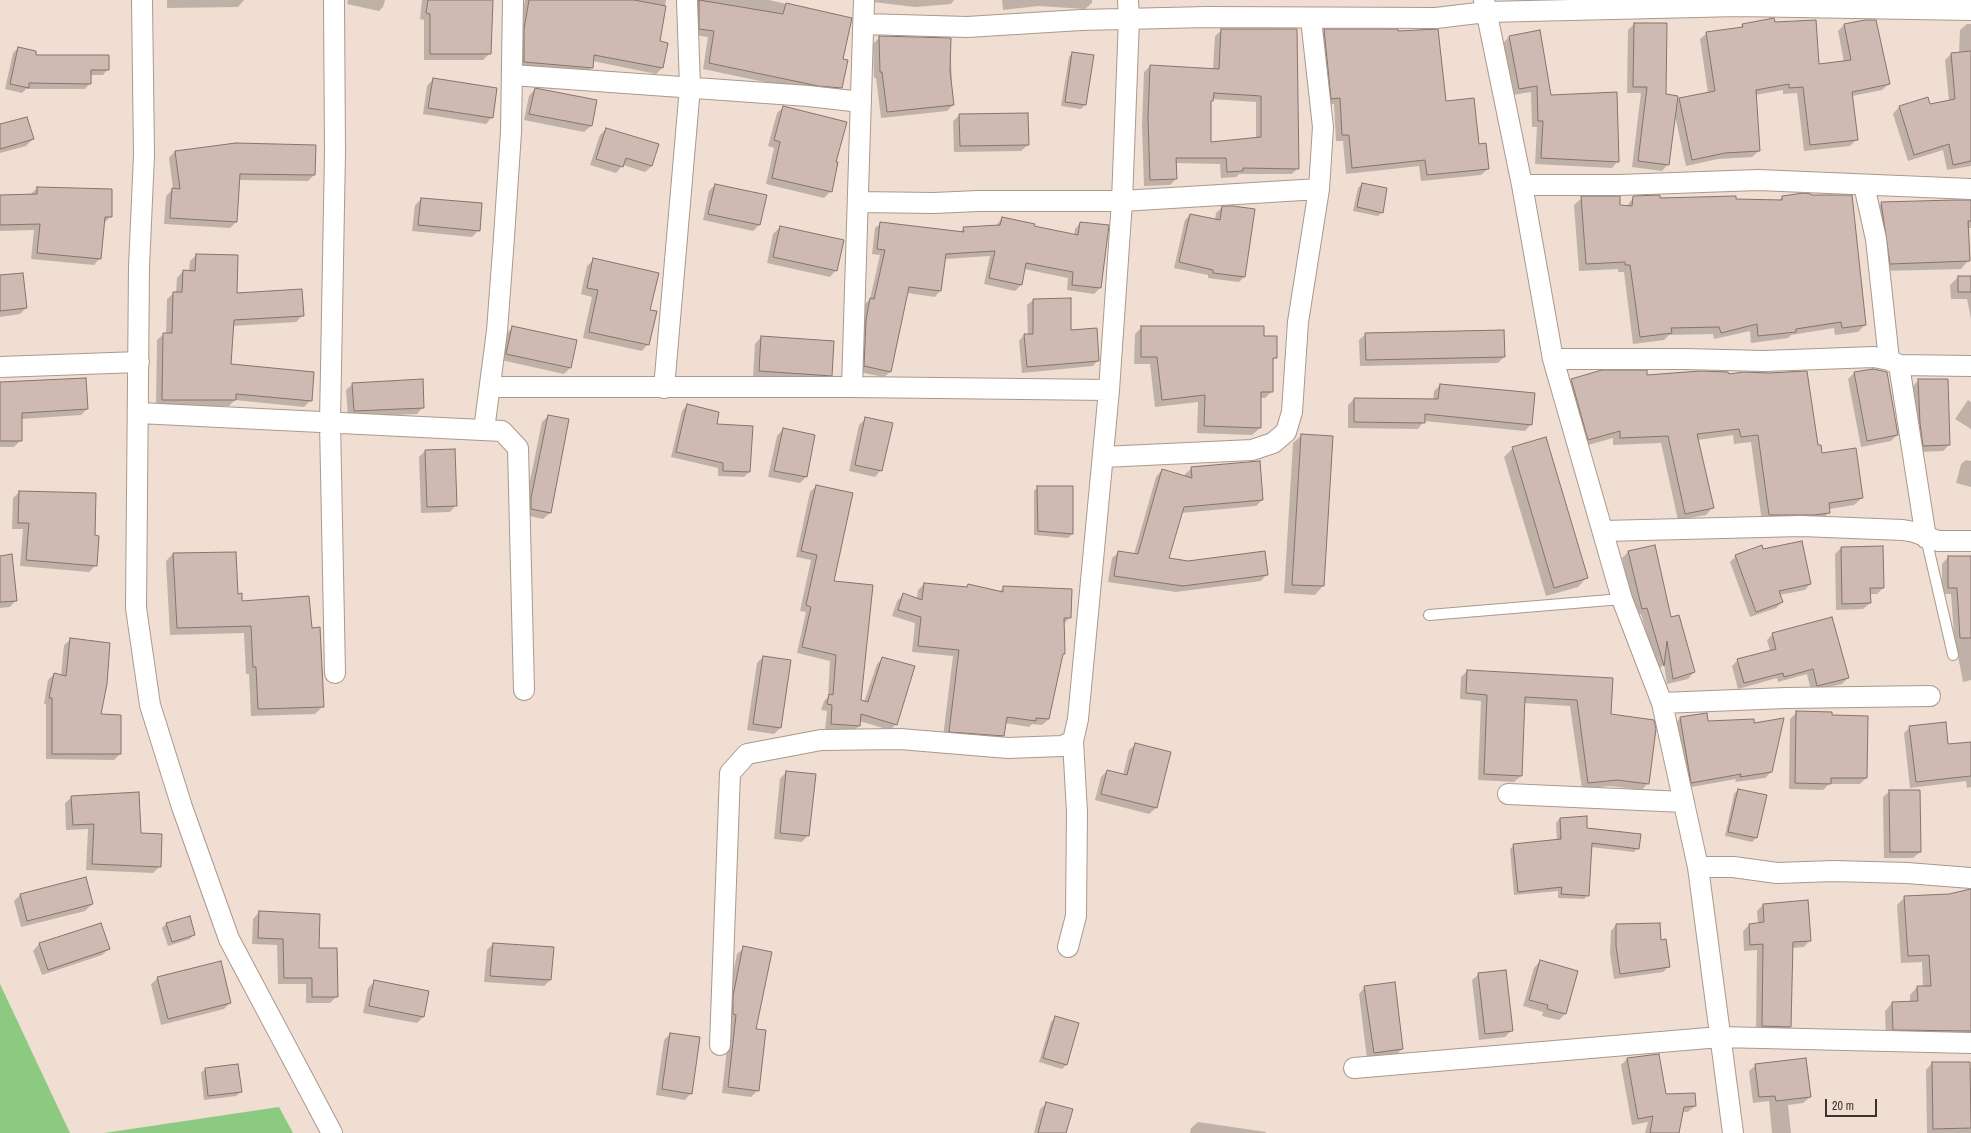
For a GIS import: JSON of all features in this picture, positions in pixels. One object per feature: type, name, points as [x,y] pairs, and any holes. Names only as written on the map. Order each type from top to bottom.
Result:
[{"type":"street","points":[[142,0],[144,155],[139,267],[139,413],[136,608],[150,705],[182,807],[228,939],[332,1133]]},
{"type":"street","points":[[334,0],[335,152],[330,422],[335,673]]},
{"type":"street","points":[[484,430],[497,331],[504,245],[511,132],[513,0]]},
{"type":"street","points":[[664,388],[690,87],[688,0]]},
{"type":"street","points":[[852,387],[864,0]]},
{"type":"street","points":[[864,24],[967,27],[1081,20],[1128,9],[1207,17],[1311,19],[1436,18],[1485,6],[1739,6],[1971,10]]},
{"type":"street","points":[[1485,6],[1522,185],[1553,359],[1604,532],[1622,599],[1662,703],[1684,802],[1698,867],[1733,1133]]},
{"type":"street","points":[[1068,947],[1076,916],[1077,812],[1073,741],[1078,719],[1109,390],[1122,201],[1128,9]]},
{"type":"street","points":[[1103,457],[1252,450],[1273,443],[1286,432],[1292,412],[1298,322],[1319,189],[1323,127],[1311,19]]},
{"type":"street","points":[[512,74],[808,96],[861,102]]},
{"type":"street","points":[[1522,185],[1620,185],[1758,180],[1971,189]]},
{"type":"street","points":[[1864,184],[1876,239],[1894,363],[1926,538]]},
{"type":"street","points":[[858,202],[934,203],[978,201],[1122,201],[1319,189]]},
{"type":"street","points":[[1553,359],[1684,359],[1764,361],[1874,357],[1894,363],[1971,366]]},
{"type":"street","points":[[0,367],[138,362]]},
{"type":"street","points":[[490,387],[852,387],[1109,390]]},
{"type":"street","points":[[139,413],[502,431],[518,448],[524,690]]},
{"type":"street","points":[[1604,532],[1801,526],[1903,530],[1914,532],[1926,538],[1938,540],[1971,541]]},
{"type":"street","points":[[1662,703],[1786,698],[1930,696]]},
{"type":"street","points":[[720,1045],[730,773],[747,754],[821,740],[900,739],[1008,748],[1062,746],[1073,741]]},
{"type":"street","points":[[1508,794],[1684,802]]},
{"type":"street","points":[[1698,867],[1733,867],[1777,873],[1834,871],[1900,872],[1971,878]]},
{"type":"street","points":[[1354,1068],[1720,1037],[1971,1043]]},
{"type":"lane","points":[[1926,538],[1952,655]]},
{"type":"lane","points":[[1430,615],[1622,599]]},
{"type":"green space","points":[[0,984],[70,1133],[0,1133]]},
{"type":"green space","points":[[279,1107],[293,1133],[104,1133]]},
{"type":"building","points":[[428,0],[493,0],[491,54],[430,54],[430,14],[426,13]]},
{"type":"building","points":[[529,0],[634,0],[666,6],[660,41],[668,43],[663,68],[594,55],[593,68],[524,62],[524,29]]},
{"type":"building","points":[[699,0],[783,14],[786,3],[852,18],[843,59],[848,60],[842,88],[818,86],[709,63],[714,31],[699,29]]},
{"type":"building","points":[[1774,18],[1775,22],[1816,20],[1819,64],[1851,60],[1844,24],[1865,20],[1876,20],[1890,84],[1852,92],[1858,140],[1810,145],[1803,87],[1789,88],[1789,84],[1756,90],[1760,151],[1725,153],[1692,160],[1679,98],[1715,91],[1706,32],[1743,27],[1742,24]]},
{"type":"building","points":[[1634,23],[1667,23],[1666,94],[1678,96],[1669,165],[1638,161],[1647,87],[1633,87]]},
{"type":"building","points":[[1221,29],[1297,29],[1299,169],[1243,168],[1243,171],[1227,172],[1226,158],[1176,158],[1177,179],[1150,180],[1148,119],[1150,65],[1219,69]],"holes":[[[1214,93],[1261,96],[1261,137],[1211,142],[1211,101],[1213,101]]]},
{"type":"building","points":[[1324,29],[1398,29],[1398,31],[1438,29],[1446,101],[1474,98],[1479,144],[1486,143],[1489,169],[1427,175],[1425,160],[1352,168],[1349,135],[1342,135],[1340,98],[1331,99]]},
{"type":"building","points":[[1540,30],[1551,95],[1617,92],[1619,162],[1541,158],[1543,121],[1538,121],[1537,86],[1519,89],[1509,36]]},
{"type":"building","points":[[879,36],[951,38],[950,71],[954,105],[887,112],[882,72],[880,72]]},
{"type":"building","points":[[18,47],[36,51],[36,55],[109,55],[109,70],[91,70],[91,84],[29,83],[29,88],[10,84]]},
{"type":"building","points":[[1971,51],[1971,161],[1953,165],[1949,144],[1914,155],[1899,106],[1928,97],[1930,104],[1955,99],[1951,53]]},
{"type":"building","points":[[1072,52],[1094,55],[1086,105],[1065,102]]},
{"type":"building","points":[[433,78],[497,88],[493,118],[428,108]]},
{"type":"building","points":[[535,88],[597,100],[592,126],[529,114]]},
{"type":"building","points":[[783,106],[847,122],[836,162],[838,162],[832,192],[772,178],[780,142],[774,140]]},
{"type":"building","points":[[1028,113],[1029,145],[960,146],[959,114]]},
{"type":"building","points":[[27,117],[34,139],[0,149],[0,124]]},
{"type":"building","points":[[606,128],[659,144],[652,166],[626,158],[623,167],[596,159]]},
{"type":"building","points":[[236,143],[316,145],[315,175],[240,174],[237,222],[170,218],[172,188],[180,189],[175,151]]},
{"type":"building","points":[[1362,183],[1387,188],[1383,213],[1357,207]]},
{"type":"building","points":[[715,184],[767,195],[760,225],[708,214]]},
{"type":"building","points":[[37,187],[112,189],[112,217],[105,217],[101,259],[37,253],[40,224],[0,225],[0,195],[37,194]]},
{"type":"building","points":[[1804,193],[1811,195],[1852,195],[1866,325],[1842,328],[1841,322],[1796,329],[1796,332],[1758,336],[1757,324],[1721,333],[1719,327],[1671,328],[1672,333],[1640,337],[1630,265],[1625,265],[1625,262],[1586,264],[1581,196],[1620,196],[1620,205],[1632,206],[1633,196],[1660,195],[1660,198],[1736,196],[1736,199],[1782,200],[1782,196]]},
{"type":"building","points":[[421,198],[482,203],[480,231],[418,225]]},
{"type":"building","points":[[1971,200],[1971,221],[1968,221],[1970,261],[1890,264],[1881,202]]},
{"type":"building","points":[[1222,206],[1255,209],[1245,277],[1213,273],[1213,270],[1179,262],[1190,214],[1220,220]]},
{"type":"building","points":[[1002,217],[1035,224],[1034,226],[1078,235],[1080,222],[1109,225],[1101,288],[1072,285],[1073,272],[1026,263],[1022,285],[989,278],[995,251],[946,254],[941,291],[909,287],[891,372],[864,366],[866,320],[870,298],[874,299],[885,250],[877,249],[880,222],[964,232],[963,227],[1000,225]]},
{"type":"building","points":[[780,226],[844,240],[837,271],[773,257]]},
{"type":"building","points":[[196,254],[238,255],[237,293],[302,289],[304,316],[234,320],[231,364],[314,372],[312,401],[236,394],[236,400],[162,400],[163,333],[172,333],[173,292],[182,292],[183,270],[195,271]]},
{"type":"building","points":[[593,258],[659,273],[650,310],[657,311],[649,345],[589,332],[598,290],[587,288]]},
{"type":"building","points":[[23,273],[27,308],[0,311],[0,275]]},
{"type":"building","points":[[1958,276],[1971,276],[1971,292],[1958,292]]},
{"type":"building","points":[[1071,298],[1071,330],[1097,328],[1099,361],[1027,367],[1024,334],[1033,334],[1033,299]]},
{"type":"building","points":[[512,326],[577,340],[571,368],[506,354]]},
{"type":"building","points":[[1141,326],[1264,326],[1264,336],[1277,336],[1277,358],[1273,358],[1273,392],[1261,392],[1261,428],[1204,426],[1205,395],[1162,400],[1157,357],[1141,357]]},
{"type":"building","points":[[1504,330],[1505,357],[1366,360],[1365,333]]},
{"type":"building","points":[[761,336],[834,341],[832,376],[759,371]]},
{"type":"building","points":[[1873,369],[1887,372],[1898,435],[1867,441],[1854,372]]},
{"type":"building","points":[[1602,370],[1647,370],[1647,375],[1700,371],[1728,372],[1729,374],[1744,372],[1769,373],[1807,371],[1818,445],[1821,445],[1822,453],[1856,448],[1863,498],[1829,503],[1830,513],[1814,515],[1769,515],[1758,435],[1741,437],[1739,429],[1697,434],[1714,508],[1685,514],[1668,436],[1620,438],[1620,431],[1588,440],[1571,379]]},
{"type":"building","points":[[86,378],[88,409],[22,413],[22,441],[0,441],[0,382]]},
{"type":"building","points":[[423,379],[424,408],[354,411],[352,383]]},
{"type":"building","points":[[1918,379],[1948,379],[1950,445],[1923,446],[1920,423]]},
{"type":"building","points":[[1440,384],[1535,393],[1532,425],[1425,414],[1425,423],[1354,422],[1354,398],[1438,399]]},
{"type":"building","points":[[687,404],[719,412],[717,424],[753,426],[750,472],[723,471],[723,463],[676,452]]},
{"type":"building","points":[[548,415],[569,419],[551,513],[531,509],[531,498]]},
{"type":"building","points":[[865,417],[893,423],[882,471],[855,465]]},
{"type":"building","points":[[783,428],[815,435],[807,477],[774,471]]},
{"type":"building","points":[[1301,434],[1333,436],[1324,586],[1292,585]]},
{"type":"building","points":[[1546,437],[1588,578],[1554,588],[1512,447]]},
{"type":"building","points":[[455,449],[457,506],[427,507],[425,450]]},
{"type":"building","points":[[1260,461],[1263,500],[1184,507],[1169,558],[1188,561],[1265,551],[1268,575],[1183,586],[1114,576],[1118,551],[1138,554],[1162,469],[1192,478],[1191,467]]},
{"type":"building","points":[[816,485],[853,493],[834,581],[873,585],[861,700],[868,702],[882,657],[915,666],[897,725],[861,714],[860,726],[831,724],[832,705],[827,704],[829,694],[833,695],[836,655],[802,647],[811,607],[806,605],[817,555],[801,551]]},
{"type":"building","points":[[1037,486],[1073,486],[1073,534],[1038,531]]},
{"type":"building","points":[[19,491],[96,493],[95,535],[99,536],[97,566],[26,560],[29,523],[18,523]]},
{"type":"building","points":[[1802,541],[1811,584],[1779,591],[1783,602],[1756,612],[1735,555],[1762,545],[1763,549]]},
{"type":"building","points":[[1655,545],[1671,617],[1679,615],[1695,672],[1673,679],[1667,641],[1664,666],[1647,608],[1642,609],[1628,551]]},
{"type":"building","points":[[1883,546],[1884,588],[1870,588],[1871,603],[1842,604],[1841,547]]},
{"type":"building","points":[[236,552],[238,594],[242,593],[242,601],[309,596],[312,628],[320,627],[324,707],[258,709],[256,667],[253,667],[251,626],[177,628],[173,553]]},
{"type":"building","points":[[12,554],[17,601],[0,602],[0,556]]},
{"type":"building","points":[[1948,556],[1971,556],[1971,638],[1960,638],[1957,588],[1948,588]]},
{"type":"building","points":[[924,583],[967,587],[968,584],[1003,592],[1003,586],[1072,589],[1071,618],[1064,618],[1065,654],[1063,654],[1049,719],[1036,718],[1036,721],[1007,717],[1004,736],[949,732],[959,650],[918,646],[921,617],[898,610],[903,593],[922,600]]},
{"type":"building","points":[[1832,617],[1849,678],[1817,686],[1813,669],[1784,677],[1783,673],[1744,683],[1737,659],[1776,649],[1772,633]]},
{"type":"building","points":[[70,638],[110,643],[107,684],[101,714],[121,715],[121,754],[52,754],[52,698],[49,698],[54,673],[66,676]]},
{"type":"building","points":[[763,656],[791,660],[781,728],[753,724]]},
{"type":"building","points":[[1467,670],[1613,678],[1611,714],[1654,720],[1656,729],[1649,784],[1617,780],[1588,783],[1577,700],[1525,697],[1522,776],[1484,774],[1487,695],[1466,693]]},
{"type":"building","points":[[1796,711],[1832,712],[1832,715],[1868,716],[1867,778],[1831,778],[1831,784],[1795,783]]},
{"type":"building","points":[[1707,713],[1708,721],[1754,719],[1754,723],[1784,718],[1772,772],[1740,777],[1741,774],[1691,783],[1680,717]]},
{"type":"building","points":[[1946,722],[1948,744],[1971,742],[1971,776],[1916,782],[1909,726]]},
{"type":"building","points":[[1135,743],[1171,752],[1157,808],[1101,794],[1107,770],[1127,775]]},
{"type":"building","points":[[786,771],[816,774],[809,836],[780,833]]},
{"type":"building","points":[[1738,789],[1767,795],[1757,838],[1728,832]]},
{"type":"building","points":[[1889,790],[1920,790],[1921,852],[1890,852]]},
{"type":"building","points":[[139,792],[141,833],[162,834],[161,867],[92,864],[94,824],[73,825],[71,796]]},
{"type":"building","points":[[1587,816],[1587,828],[1641,834],[1639,849],[1592,843],[1589,896],[1561,894],[1562,887],[1518,892],[1513,844],[1561,839],[1560,818]]},
{"type":"building","points":[[86,877],[93,904],[27,921],[20,894]]},
{"type":"building","points":[[1971,889],[1971,1031],[1893,1030],[1892,1002],[1918,1001],[1917,986],[1931,986],[1929,955],[1908,956],[1904,896],[1949,894]]},
{"type":"building","points":[[1808,900],[1811,941],[1793,942],[1791,1027],[1762,1026],[1763,944],[1750,945],[1749,924],[1764,922],[1763,904]]},
{"type":"building","points":[[259,911],[320,914],[319,948],[337,948],[338,997],[312,997],[312,978],[284,978],[283,939],[258,938]]},
{"type":"building","points":[[190,916],[195,935],[172,942],[166,923]]},
{"type":"building","points":[[101,923],[110,949],[48,970],[39,943]]},
{"type":"building","points":[[1660,923],[1661,940],[1666,939],[1670,967],[1620,974],[1616,946],[1616,924]]},
{"type":"building","points":[[493,943],[554,947],[551,980],[490,976]]},
{"type":"building","points":[[743,946],[772,952],[756,1029],[766,1030],[759,1091],[728,1087],[736,1015],[733,1014],[733,996]]},
{"type":"building","points":[[1540,960],[1578,971],[1566,1014],[1547,1009],[1548,1005],[1529,1000]]},
{"type":"building","points":[[221,961],[231,1003],[168,1019],[157,977]]},
{"type":"building","points":[[1506,970],[1513,1031],[1485,1034],[1478,973]]},
{"type":"building","points":[[374,980],[429,991],[424,1017],[369,1006]]},
{"type":"building","points":[[1395,982],[1403,1049],[1374,1053],[1364,986]]},
{"type":"building","points":[[1055,1016],[1079,1023],[1067,1065],[1043,1058]]},
{"type":"building","points":[[670,1033],[700,1037],[692,1094],[662,1089]]},
{"type":"building","points":[[1659,1054],[1666,1094],[1695,1093],[1696,1106],[1684,1107],[1679,1133],[1650,1133],[1653,1116],[1638,1119],[1627,1058]]},
{"type":"building","points":[[1806,1058],[1811,1097],[1776,1101],[1775,1096],[1759,1097],[1755,1064]]},
{"type":"building","points":[[1932,1062],[1970,1062],[1971,1128],[1933,1129]]},
{"type":"building","points":[[238,1064],[242,1092],[208,1096],[205,1068]]},
{"type":"building","points":[[1046,1102],[1073,1109],[1066,1133],[1038,1133]]}]
